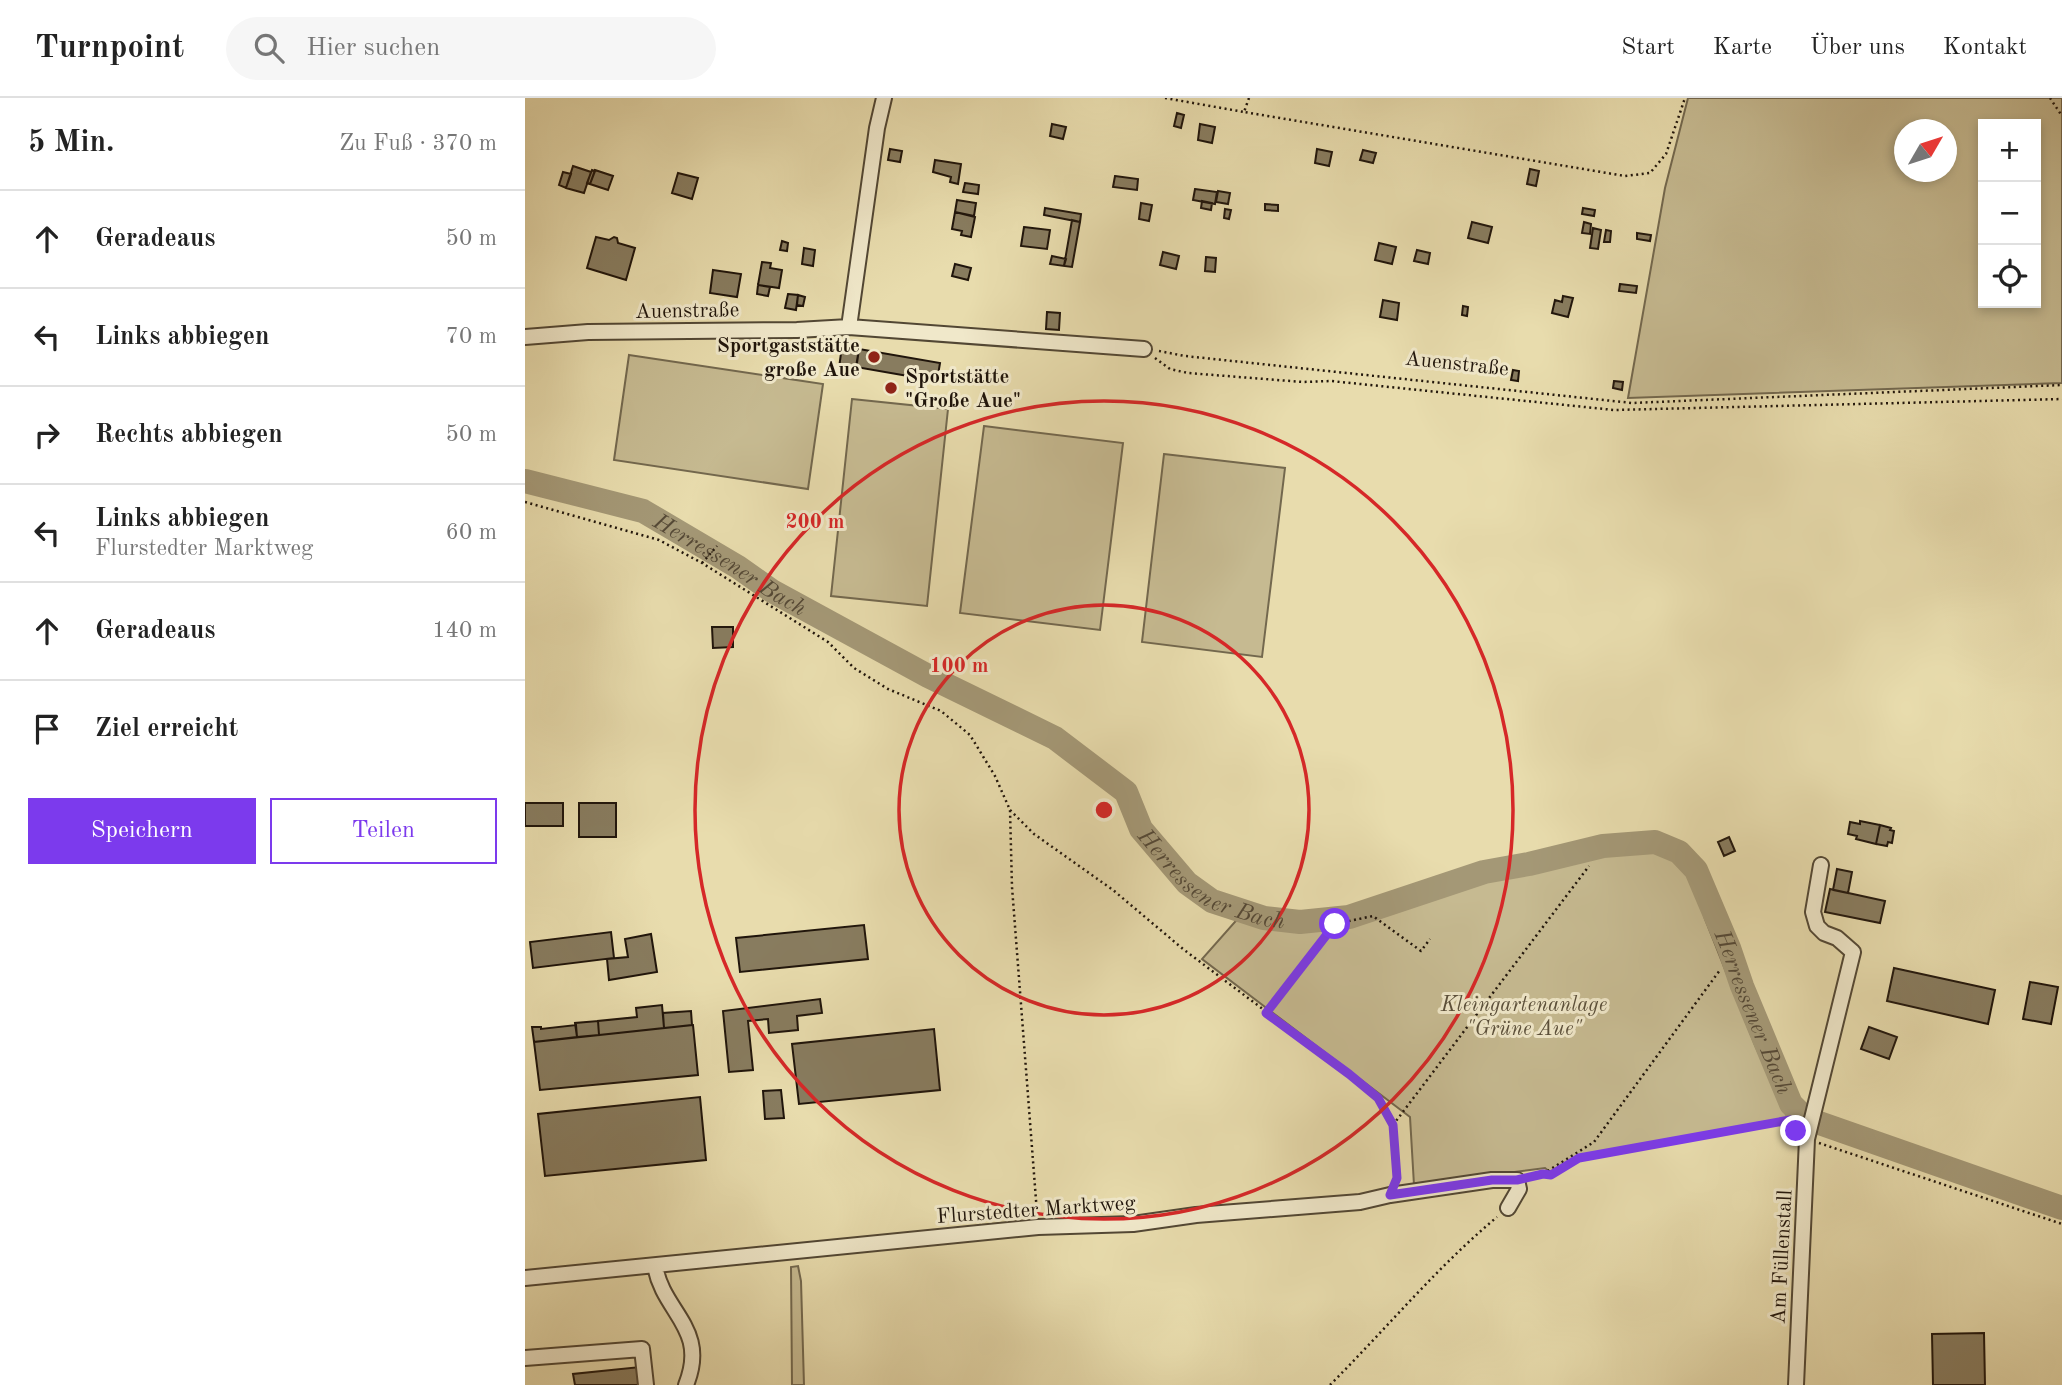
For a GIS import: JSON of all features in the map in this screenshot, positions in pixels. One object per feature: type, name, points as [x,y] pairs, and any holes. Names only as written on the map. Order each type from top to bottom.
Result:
[{"type":"street","points":[[849,327],[877,128],[884,98]]},
{"type":"street","name":"Auenstraße","points":[[525,337],[588,332],[849,327],[1144,349]]},
{"type":"street","name":"Am Füllenstall","points":[[1796,1385],[1808,1135],[1853,951],[1817,926],[1812,912],[1821,865]]},
{"type":"street","name":"Flurstedter Marktweg","points":[[525,1278],[1038,1227],[1133,1224],[1196,1215],[1360,1202],[1492,1180],[1517,1180]]},
{"type":"street","points":[[1508,1208],[1519,1189],[1517,1180]]},
{"type":"street","points":[[655,1266],[657,1277],[683,1322],[692,1346],[692,1368],[686,1385]]},
{"type":"street","points":[[525,1358],[642,1349],[646,1385]]},
{"type":"path","points":[[1165,98],[1625,176],[1650,173],[1667,154],[1685,98]]},
{"type":"path","points":[[1244,112],[1249,98]]},
{"type":"path","points":[[2050,98],[2062,116]]},
{"type":"path","points":[[1144,349],[1170,369],[1188,373],[1303,382],[1331,381],[1614,410],[2062,400]]},
{"type":"path","name":"Auenstraße","points":[[1144,349],[1185,356],[1632,403],[2062,385]]},
{"type":"path","points":[[525,502],[659,540],[702,563],[828,642],[854,668],[888,689],[941,711],[970,734],[995,776],[1010,810],[1034,834],[1113,890],[1183,949],[1378,1098],[1393,1125],[1397,1178],[1390,1195]]},
{"type":"path","points":[[702,563],[717,546]]},
{"type":"path","points":[[1010,810],[1012,887],[1038,1227]]},
{"type":"path","points":[[1393,1125],[1589,866]]},
{"type":"path","points":[[1266,1013],[1335,924],[1373,916],[1421,951],[1430,939]]},
{"type":"path","points":[[1517,1180],[1543,1174],[1594,1142],[1720,970]]},
{"type":"path","points":[[1543,1174],[1551,1175],[1579,1158],[1790,1120],[1796,1131],[2062,1223]]},
{"type":"path","points":[[1330,1385],[1444,1265],[1508,1208]]},
{"type":"green space","points":[[1688,98],[2062,98],[2062,383],[1628,398],[1665,188]]},
{"type":"green space","points":[[629,355],[823,384],[808,489],[614,460]]},
{"type":"green space","points":[[852,399],[948,409],[927,606],[831,596]]},
{"type":"green space","points":[[984,426],[1123,443],[1100,630],[960,613]]},
{"type":"green space","points":[[1164,454],[1285,468],[1262,657],[1142,642]]},
{"type":"green space","name":"Kleingartenanlage \"Grüne Aue\"","points":[[1603,846],[1641,848],[1676,859],[1694,882],[1705,919],[1755,1045],[1788,1118],[1580,1156],[1550,1172],[1545,1168],[1414,1185],[1410,1117],[1202,959],[1241,915],[1299,922],[1349,917],[1484,872]]},
{"type":"green space","points":[[798,1266],[801,1281],[804,1385],[792,1385],[791,1267]]},
{"type":"building","points":[[1177,113],[1184,115],[1181,128],[1174,126]]},
{"type":"building","points":[[1052,124],[1066,127],[1063,139],[1050,136]]},
{"type":"building","points":[[1200,124],[1215,127],[1212,143],[1198,140]]},
{"type":"building","points":[[890,149],[902,151],[900,162],[888,160]]},
{"type":"building","points":[[1317,149],[1332,152],[1329,166],[1315,163]]},
{"type":"building","points":[[1363,150],[1376,153],[1373,163],[1360,160]]},
{"type":"building","points":[[935,160],[961,164],[958,184],[950,182],[951,177],[933,172]]},
{"type":"building","points":[[573,166],[591,172],[584,193],[566,188]]},
{"type":"building","points":[[1530,169],[1539,171],[1536,186],[1527,184]]},
{"type":"building","points":[[592,170],[595,171],[590,184],[587,183]]},
{"type":"building","points":[[595,170],[613,176],[608,190],[590,184]]},
{"type":"building","points":[[563,172],[571,174],[566,188],[559,185]]},
{"type":"building","points":[[678,173],[698,178],[692,199],[672,193]]},
{"type":"building","points":[[1115,176],[1138,179],[1137,190],[1113,187]]},
{"type":"building","points":[[965,183],[979,185],[978,194],[963,192]]},
{"type":"building","points":[[1195,189],[1217,192],[1215,204],[1193,200]]},
{"type":"building","points":[[1218,191],[1230,193],[1228,204],[1216,202]]},
{"type":"building","points":[[957,200],[976,203],[974,216],[955,212]]},
{"type":"building","points":[[1202,201],[1212,203],[1211,210],[1201,208]]},
{"type":"building","points":[[1141,203],[1152,205],[1149,221],[1139,219]]},
{"type":"building","points":[[1265,204],[1278,205],[1278,211],[1265,210]]},
{"type":"building","points":[[1045,208],[1081,214],[1080,222],[1044,215]]},
{"type":"building","points":[[1583,208],[1595,210],[1594,216],[1582,214]]},
{"type":"building","points":[[1225,209],[1231,210],[1229,219],[1224,218]]},
{"type":"building","points":[[955,212],[975,217],[971,237],[952,229]]},
{"type":"building","points":[[1072,220],[1080,222],[1072,267],[1064,266]]},
{"type":"building","points":[[1472,222],[1492,227],[1488,243],[1468,238]]},
{"type":"building","points":[[1584,222],[1591,224],[1590,234],[1582,233]]},
{"type":"building","points":[[1024,227],[1050,230],[1047,249],[1021,246]]},
{"type":"building","points":[[1593,228],[1601,230],[1598,249],[1590,248]]},
{"type":"building","points":[[1606,230],[1611,231],[1610,242],[1604,242]]},
{"type":"building","points":[[1637,233],[1651,235],[1650,241],[1637,239]]},
{"type":"building","points":[[596,237],[609,240],[614,237],[618,243],[635,248],[626,280],[587,268]]},
{"type":"building","points":[[782,241],[788,243],[787,251],[780,250]]},
{"type":"building","points":[[1379,243],[1396,247],[1392,264],[1375,260]]},
{"type":"building","points":[[804,248],[815,250],[813,266],[802,264]]},
{"type":"building","points":[[1417,250],[1430,253],[1428,264],[1414,261]]},
{"type":"building","points":[[1163,252],[1179,256],[1176,269],[1160,265]]},
{"type":"building","points":[[1052,256],[1066,259],[1064,266],[1050,264]]},
{"type":"building","points":[[1206,257],[1216,258],[1215,272],[1205,271]]},
{"type":"building","points":[[762,262],[771,263],[770,268],[782,270],[779,288],[758,285]]},
{"type":"building","points":[[955,264],[971,268],[968,280],[952,276]]},
{"type":"building","points":[[713,270],[741,274],[737,297],[710,293]]},
{"type":"building","points":[[1620,284],[1637,286],[1636,293],[1619,291]]},
{"type":"building","points":[[758,285],[770,287],[768,296],[757,294]]},
{"type":"building","points":[[788,294],[798,295],[796,310],[785,308]]},
{"type":"building","points":[[798,295],[805,297],[803,306],[797,305]]},
{"type":"building","points":[[1563,296],[1573,298],[1568,317],[1552,313],[1555,300],[1562,302]]},
{"type":"building","points":[[1383,300],[1399,303],[1397,320],[1380,317]]},
{"type":"building","points":[[1463,306],[1468,307],[1467,316],[1462,315]]},
{"type":"building","points":[[1047,312],[1060,313],[1059,330],[1046,329]]},
{"type":"building","points":[[842,346],[859,349],[856,370],[839,368]]},
{"type":"building","points":[[859,349],[940,363],[937,381],[856,367]]},
{"type":"building","points":[[1513,370],[1519,371],[1518,381],[1511,380]]},
{"type":"building","points":[[1614,381],[1623,382],[1622,390],[1613,388]]},
{"type":"building","points":[[712,627],[733,627],[733,647],[713,648]]},
{"type":"building","points":[[525,803],[563,803],[563,826],[525,826]]},
{"type":"building","points":[[579,803],[616,803],[616,837],[579,837]]},
{"type":"building","points":[[1860,821],[1880,825],[1876,844],[1848,834],[1850,822],[1860,824]]},
{"type":"building","points":[[1880,825],[1894,831],[1892,843],[1888,842],[1887,846],[1876,844]]},
{"type":"building","points":[[1729,837],[1735,851],[1724,856],[1718,842]]},
{"type":"building","points":[[1837,869],[1852,872],[1848,893],[1833,890]]},
{"type":"building","points":[[1830,889],[1885,901],[1880,923],[1825,912]]},
{"type":"building","points":[[864,925],[868,959],[740,972],[736,938]]},
{"type":"building","points":[[611,932],[614,958],[533,968],[530,942]]},
{"type":"building","points":[[651,934],[657,972],[609,980],[607,959],[628,957],[625,939]]},
{"type":"building","points":[[1894,968],[1995,990],[1988,1024],[1887,1001]]},
{"type":"building","points":[[2030,982],[2058,987],[2051,1024],[2023,1019]]},
{"type":"building","points":[[820,999],[822,1013],[797,1016],[798,1030],[769,1033],[768,1019],[748,1021],[753,1070],[729,1072],[723,1011]]},
{"type":"building","points":[[662,1005],[664,1028],[599,1035],[598,1021],[637,1017],[636,1008]]},
{"type":"building","points":[[691,1011],[692,1025],[664,1028],[663,1013]]},
{"type":"building","points":[[598,1021],[599,1035],[577,1037],[575,1023]]},
{"type":"building","points":[[576,1025],[577,1037],[534,1042],[532,1027],[541,1029]]},
{"type":"building","points":[[693,1025],[698,1075],[540,1090],[534,1042]]},
{"type":"building","points":[[1869,1027],[1897,1037],[1889,1059],[1861,1049]]},
{"type":"building","points":[[934,1029],[940,1090],[799,1104],[792,1044]]},
{"type":"building","points":[[781,1090],[784,1118],[765,1119],[763,1091]]},
{"type":"building","points":[[700,1097],[706,1160],[545,1176],[538,1114]]},
{"type":"building","points":[[1984,1333],[1985,1385],[1933,1385],[1932,1334]]},
{"type":"building","points":[[640,1367],[642,1385],[575,1385],[573,1374]]},
{"type":"waterway","name":"Herressener Bach","points":[[525,481],[643,511],[738,567],[772,591],[928,676],[1055,738],[1126,792],[1141,829],[1187,883],[1212,901],[1264,918],[1300,922],[1349,917],[1484,872],[1603,846],[1655,842],[1679,852],[1696,870],[1791,1104],[1805,1118],[2062,1208]]},
{"type":"place","name":"Sportgaststätte große Aue","points":[[874,357]]},
{"type":"place","name":"Sportstätte \"Große Aue\"","points":[[891,388]]},
{"type":"route","points":[[1335,924],[1266,1013],[1378,1098],[1393,1125],[1397,1178],[1390,1195],[1492,1180],[1517,1180],[1543,1174],[1551,1175],[1579,1158],[1790,1120],[1796,1131]]}]
